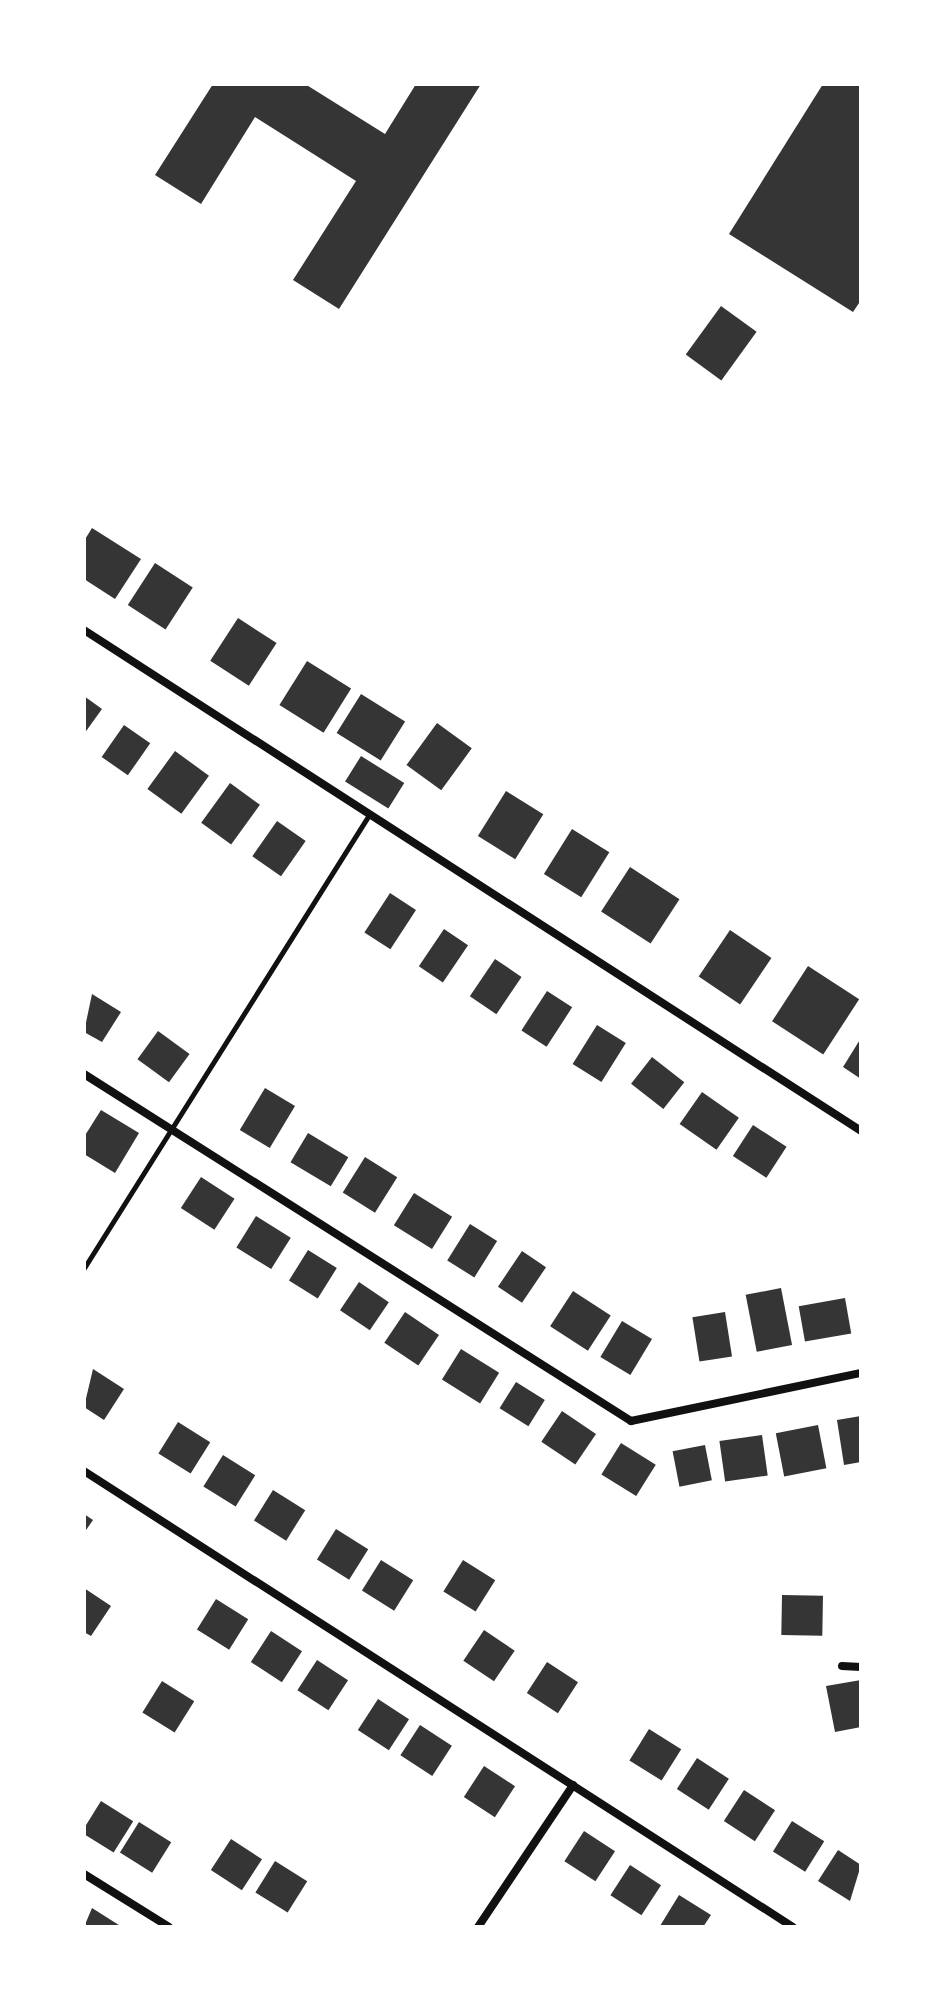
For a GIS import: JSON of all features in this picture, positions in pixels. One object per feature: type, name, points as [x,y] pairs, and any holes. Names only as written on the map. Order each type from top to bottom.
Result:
[{"type":"street","points":[[84,630],[367,818],[861,1131]]},
{"type":"street","points":[[84,1074],[631,1421],[861,1373]]},
{"type":"street","points":[[84,1471],[793,1927]]},
{"type":"street","points":[[842,1666],[861,1667]]},
{"type":"street","points":[[478,1927],[573,1785]]},
{"type":"street","points":[[84,1874],[169,1927]]},
{"type":"lane","points":[[84,1268],[174,1131],[367,818]]},
{"type":"building","points":[[213,84],[305,84],[385,134],[416,84],[481,84],[339,309],[293,280],[356,181],[255,117],[201,204],[155,175]]},
{"type":"building","points":[[823,84],[861,84],[861,300],[853,312],[729,234]]},
{"type":"building","points":[[721,306],[757,332],[721,380],[686,355]]},
{"type":"building","points":[[92,528],[141,559],[115,599],[84,579],[84,541]]},
{"type":"building","points":[[155,563],[193,588],[166,629],[128,605]]},
{"type":"building","points":[[238,618],[277,643],[249,686],[210,661]]},
{"type":"building","points":[[307,661],[351,689],[324,733],[279,705]]},
{"type":"building","points":[[361,694],[405,722],[381,761],[337,733]]},
{"type":"building","points":[[84,696],[102,709],[84,734]]},
{"type":"building","points":[[437,723],[472,748],[441,790],[406,765]]},
{"type":"building","points":[[124,725],[150,743],[128,775],[102,757]]},
{"type":"building","points":[[175,751],[209,776],[181,814],[147,789]]},
{"type":"building","points":[[361,756],[404,783],[388,808],[345,781]]},
{"type":"building","points":[[230,783],[260,805],[231,844],[201,823]]},
{"type":"building","points":[[506,791],[543,814],[515,859],[478,836]]},
{"type":"building","points":[[277,821],[306,841],[281,876],[252,856]]},
{"type":"building","points":[[572,829],[609,852],[581,897],[544,874]]},
{"type":"building","points":[[630,867],[679,899],[651,944],[601,911]]},
{"type":"building","points":[[390,893],[416,910],[390,949],[364,932]]},
{"type":"building","points":[[444,929],[468,945],[443,983],[419,966]]},
{"type":"building","points":[[730,930],[771,958],[740,1004],[699,976]]},
{"type":"building","points":[[495,959],[522,977],[496,1014],[470,996]]},
{"type":"building","points":[[808,966],[859,999],[823,1055],[772,1021]]},
{"type":"building","points":[[547,991],[572,1007],[547,1047],[521,1030]]},
{"type":"building","points":[[92,994],[121,1012],[102,1042],[84,1032]]},
{"type":"building","points":[[597,1025],[626,1043],[601,1082],[573,1064]]},
{"type":"building","points":[[158,1031],[190,1054],[169,1082],[137,1059]]},
{"type":"building","points":[[861,1038],[861,1079],[843,1067]]},
{"type":"building","points":[[652,1057],[684,1082],[663,1109],[631,1084]]},
{"type":"building","points":[[265,1088],[295,1106],[270,1148],[240,1130]]},
{"type":"building","points":[[702,1092],[739,1118],[716,1150],[680,1124]]},
{"type":"building","points":[[101,1110],[139,1133],[115,1173],[84,1154],[84,1137]]},
{"type":"building","points":[[753,1125],[787,1147],[766,1178],[733,1156]]},
{"type":"building","points":[[308,1133],[348,1157],[331,1186],[290,1162]]},
{"type":"building","points":[[365,1157],[397,1177],[375,1213],[343,1193]]},
{"type":"building","points":[[201,1177],[235,1199],[214,1230],[181,1208]]},
{"type":"building","points":[[414,1193],[452,1217],[432,1249],[394,1225]]},
{"type":"building","points":[[256,1216],[291,1238],[271,1269],[236,1247]]},
{"type":"building","points":[[470,1224],[497,1241],[474,1277],[447,1260]]},
{"type":"building","points":[[308,1250],[337,1268],[318,1299],[289,1281]]},
{"type":"building","points":[[522,1251],[546,1267],[522,1303],[498,1287]]},
{"type":"building","points":[[359,1282],[389,1302],[370,1330],[340,1310]]},
{"type":"building","points":[[781,1288],[792,1345],[757,1352],[746,1295]]},
{"type":"building","points":[[573,1291],[611,1316],[588,1351],[550,1326]]},
{"type":"building","points":[[845,1298],[851,1333],[805,1342],[799,1306]]},
{"type":"building","points":[[405,1312],[439,1335],[418,1366],[384,1343]]},
{"type":"building","points":[[725,1312],[732,1356],[699,1362],[692,1317]]},
{"type":"building","points":[[622,1321],[652,1339],[630,1375],[600,1357]]},
{"type":"building","points":[[461,1349],[499,1373],[480,1403],[442,1380]]},
{"type":"building","points":[[93,1369],[124,1389],[104,1420],[84,1407]]},
{"type":"building","points":[[516,1382],[545,1400],[528,1426],[500,1408]]},
{"type":"building","points":[[562,1411],[596,1434],[575,1465],[541,1442]]},
{"type":"building","points":[[861,1416],[861,1462],[844,1465],[837,1420]]},
{"type":"building","points":[[178,1422],[210,1442],[191,1474],[158,1453]]},
{"type":"building","points":[[818,1425],[826,1468],[784,1476],[776,1433]]},
{"type":"building","points":[[762,1435],[768,1476],[725,1482],[719,1441]]},
{"type":"building","points":[[621,1443],[656,1465],[636,1496],[601,1474]]},
{"type":"building","points":[[705,1445],[712,1480],[679,1487],[673,1451]]},
{"type":"building","points":[[223,1455],[255,1475],[236,1507],[203,1486]]},
{"type":"building","points":[[273,1490],[305,1510],[286,1541],[254,1521]]},
{"type":"building","points":[[84,1514],[93,1520],[84,1533]]},
{"type":"building","points":[[336,1529],[368,1549],[349,1580],[317,1560]]},
{"type":"building","points":[[381,1560],[413,1580],[394,1611],[362,1591]]},
{"type":"building","points":[[463,1560],[495,1580],[476,1612],[443,1591]]},
{"type":"building","points":[[84,1588],[111,1606],[91,1636],[84,1632]]},
{"type":"building","points":[[782,1595],[823,1596],[822,1636],[781,1635]]},
{"type":"building","points":[[216,1599],[248,1619],[229,1650],[197,1630]]},
{"type":"building","points":[[484,1630],[515,1651],[494,1681],[463,1661]]},
{"type":"building","points":[[271,1631],[302,1651],[282,1682],[251,1662]]},
{"type":"building","points":[[317,1660],[348,1680],[328,1710],[297,1690]]},
{"type":"building","points":[[547,1662],[578,1682],[558,1713],[527,1693]]},
{"type":"building","points":[[861,1680],[861,1727],[835,1732],[826,1686]]},
{"type":"building","points":[[162,1681],[194,1701],[175,1733],[142,1712]]},
{"type":"building","points":[[378,1699],[409,1719],[389,1750],[358,1730]]},
{"type":"building","points":[[420,1725],[452,1746],[432,1776],[400,1755]]},
{"type":"building","points":[[649,1729],[681,1749],[662,1781],[629,1760]]},
{"type":"building","points":[[697,1758],[729,1779],[709,1810],[677,1789]]},
{"type":"building","points":[[484,1766],[515,1786],[495,1817],[464,1797]]},
{"type":"building","points":[[744,1790],[775,1810],[755,1841],[724,1821]]},
{"type":"building","points":[[101,1801],[133,1821],[114,1853],[84,1834],[84,1828]]},
{"type":"building","points":[[792,1821],[824,1841],[805,1872],[773,1852]]},
{"type":"building","points":[[139,1822],[171,1842],[152,1873],[120,1853]]},
{"type":"building","points":[[584,1831],[615,1851],[595,1881],[564,1861]]},
{"type":"building","points":[[231,1839],[262,1859],[242,1890],[211,1870]]},
{"type":"building","points":[[838,1850],[861,1865],[850,1901],[818,1881]]},
{"type":"building","points":[[275,1861],[307,1881],[288,1913],[255,1892]]},
{"type":"building","points":[[630,1865],[661,1885],[641,1915],[610,1895]]},
{"type":"building","points":[[679,1895],[711,1915],[703,1927],[660,1926]]},
{"type":"building","points":[[92,1908],[122,1927],[84,1927]]}]
